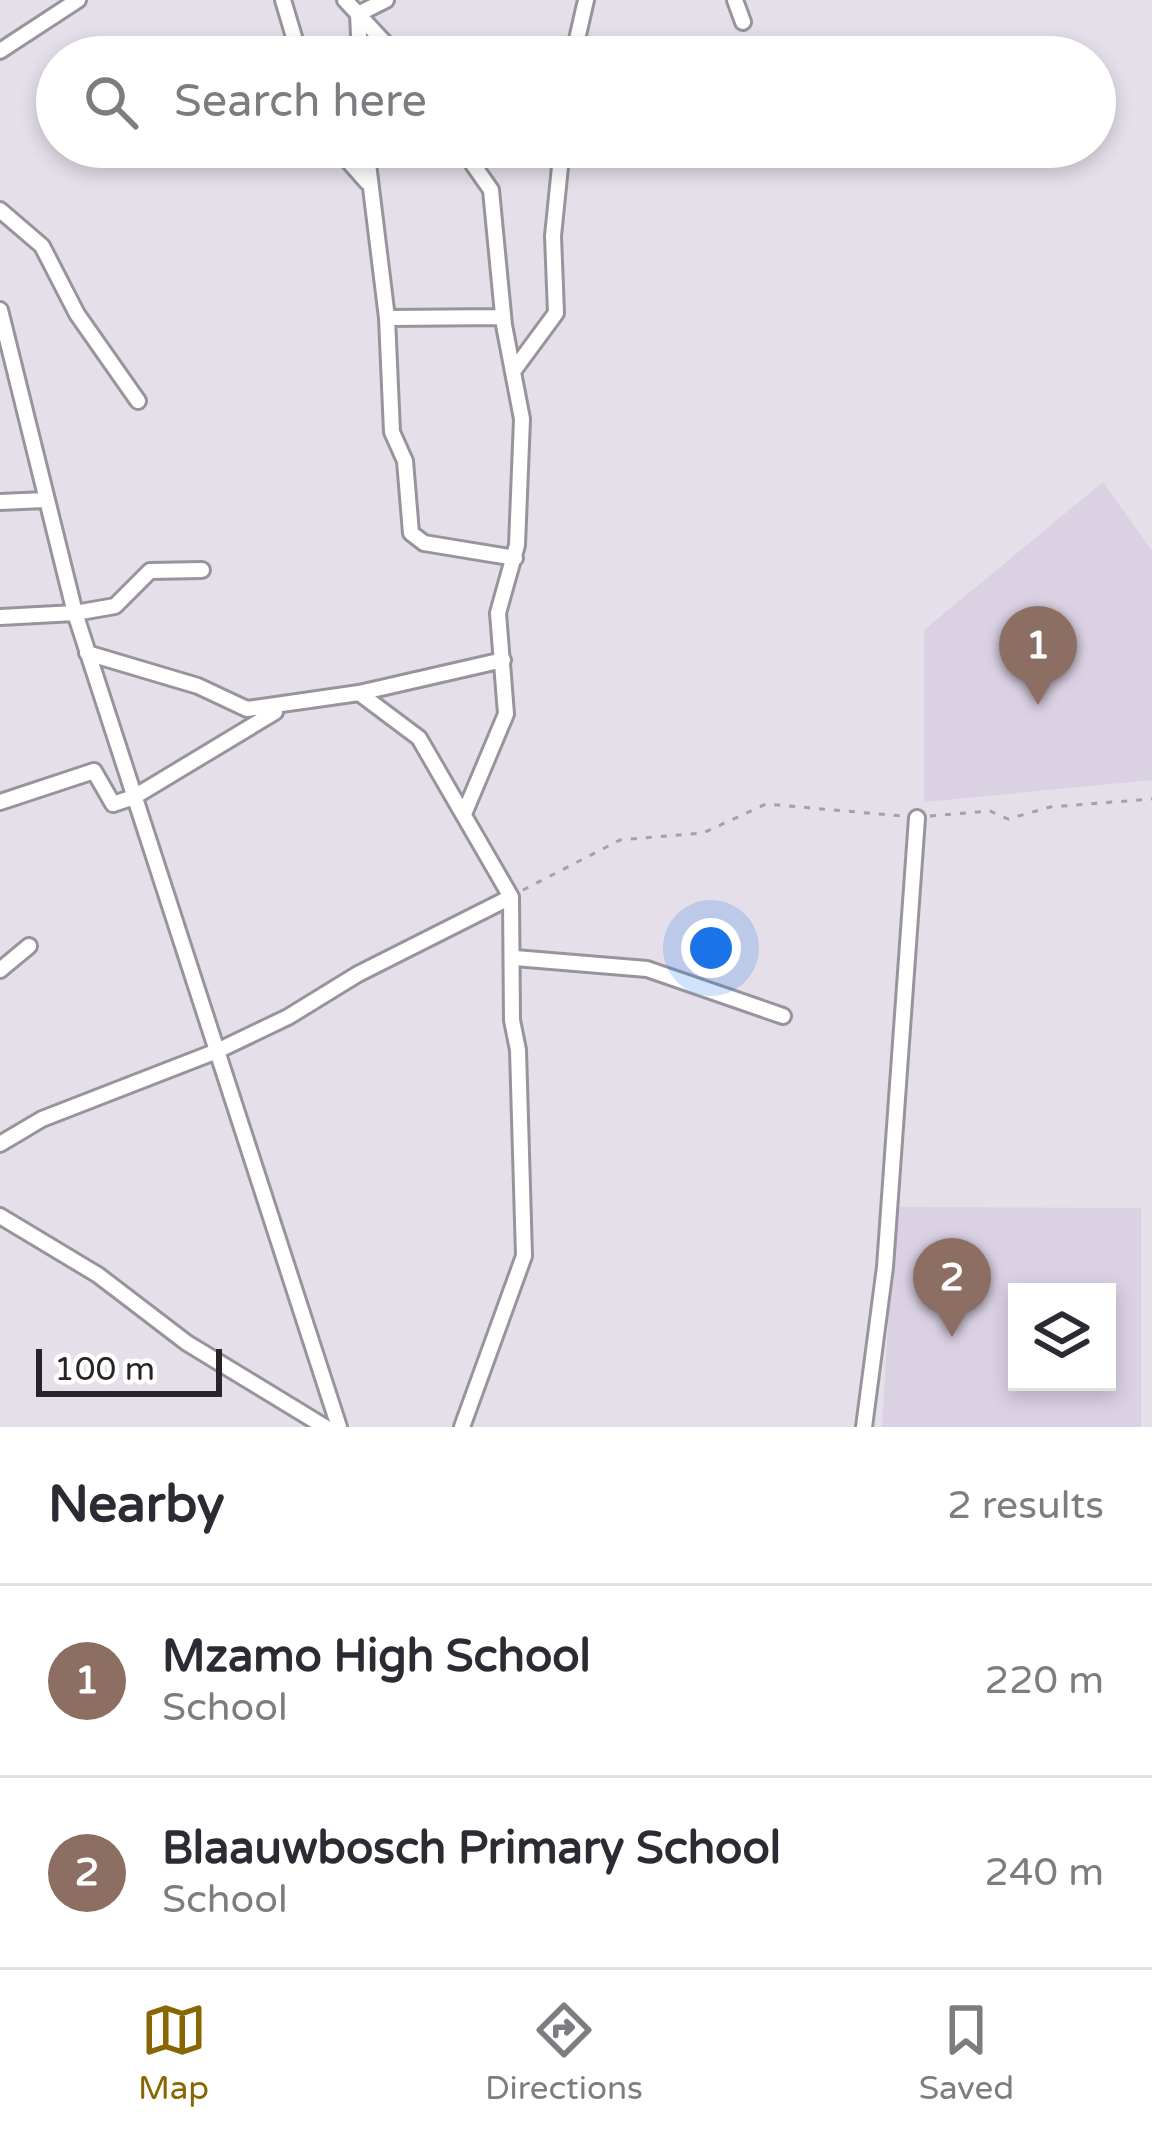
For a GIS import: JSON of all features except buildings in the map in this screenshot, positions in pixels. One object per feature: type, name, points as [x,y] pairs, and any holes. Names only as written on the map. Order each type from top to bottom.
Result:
[{"type":"street","points":[[0,51],[78,0]]},
{"type":"street","points":[[283,0],[294,36]]},
{"type":"street","points":[[346,0],[378,36]]},
{"type":"street","points":[[358,14],[386,0]]},
{"type":"street","points":[[578,36],[586,0]]},
{"type":"street","points":[[735,0],[743,22]]},
{"type":"street","points":[[358,14],[360,36]]},
{"type":"street","points":[[355,168],[368,182]]},
{"type":"street","points":[[367,168],[387,318],[393,434],[405,461],[411,532],[424,542],[514,558]]},
{"type":"street","points":[[464,814],[505,721],[499,606],[514,558],[522,419],[503,317],[491,190],[475,168]]},
{"type":"street","points":[[514,370],[556,313],[553,236],[560,168]]},
{"type":"street","points":[[0,210],[42,246],[77,314],[138,401]]},
{"type":"street","points":[[0,310],[87,653],[339,1427]]},
{"type":"street","points":[[387,318],[503,317]]},
{"type":"street","points":[[0,502],[45,500]]},
{"type":"street","points":[[0,617],[115,606],[150,571],[202,570]]},
{"type":"street","points":[[87,653],[109,655],[138,672],[198,686],[239,707],[284,707],[503,660]]},
{"type":"street","points":[[359,693],[419,738],[512,897],[512,1020],[521,1110],[524,1256],[462,1427]]},
{"type":"street","points":[[0,802],[94,771],[113,804],[134,797],[284,707]]},
{"type":"street","points":[[864,1427],[885,1267],[917,818]]},
{"type":"street","points":[[0,1144],[42,1119],[217,1051],[512,897]]},
{"type":"street","points":[[0,970],[28,946]]},
{"type":"street","points":[[515,958],[647,969],[783,1016]]},
{"type":"street","points":[[0,1216],[98,1275],[187,1343],[325,1427]]},
{"type":"path","points":[[512,897],[620,840],[703,832],[766,803],[917,818],[991,811],[1008,819],[1051,807],[1152,799]]},
{"type":"shaded area","points":[[1103,482],[1152,551],[1152,780],[924,802],[924,630]]},
{"type":"shaded area","points":[[895,1207],[1141,1208],[1141,1427],[882,1427]]},
{"type":"place","name":"Mzamo High School","points":[[1038,705]]},
{"type":"place","name":"Blaauwbosch Primary School","points":[[952,1337]]}]
